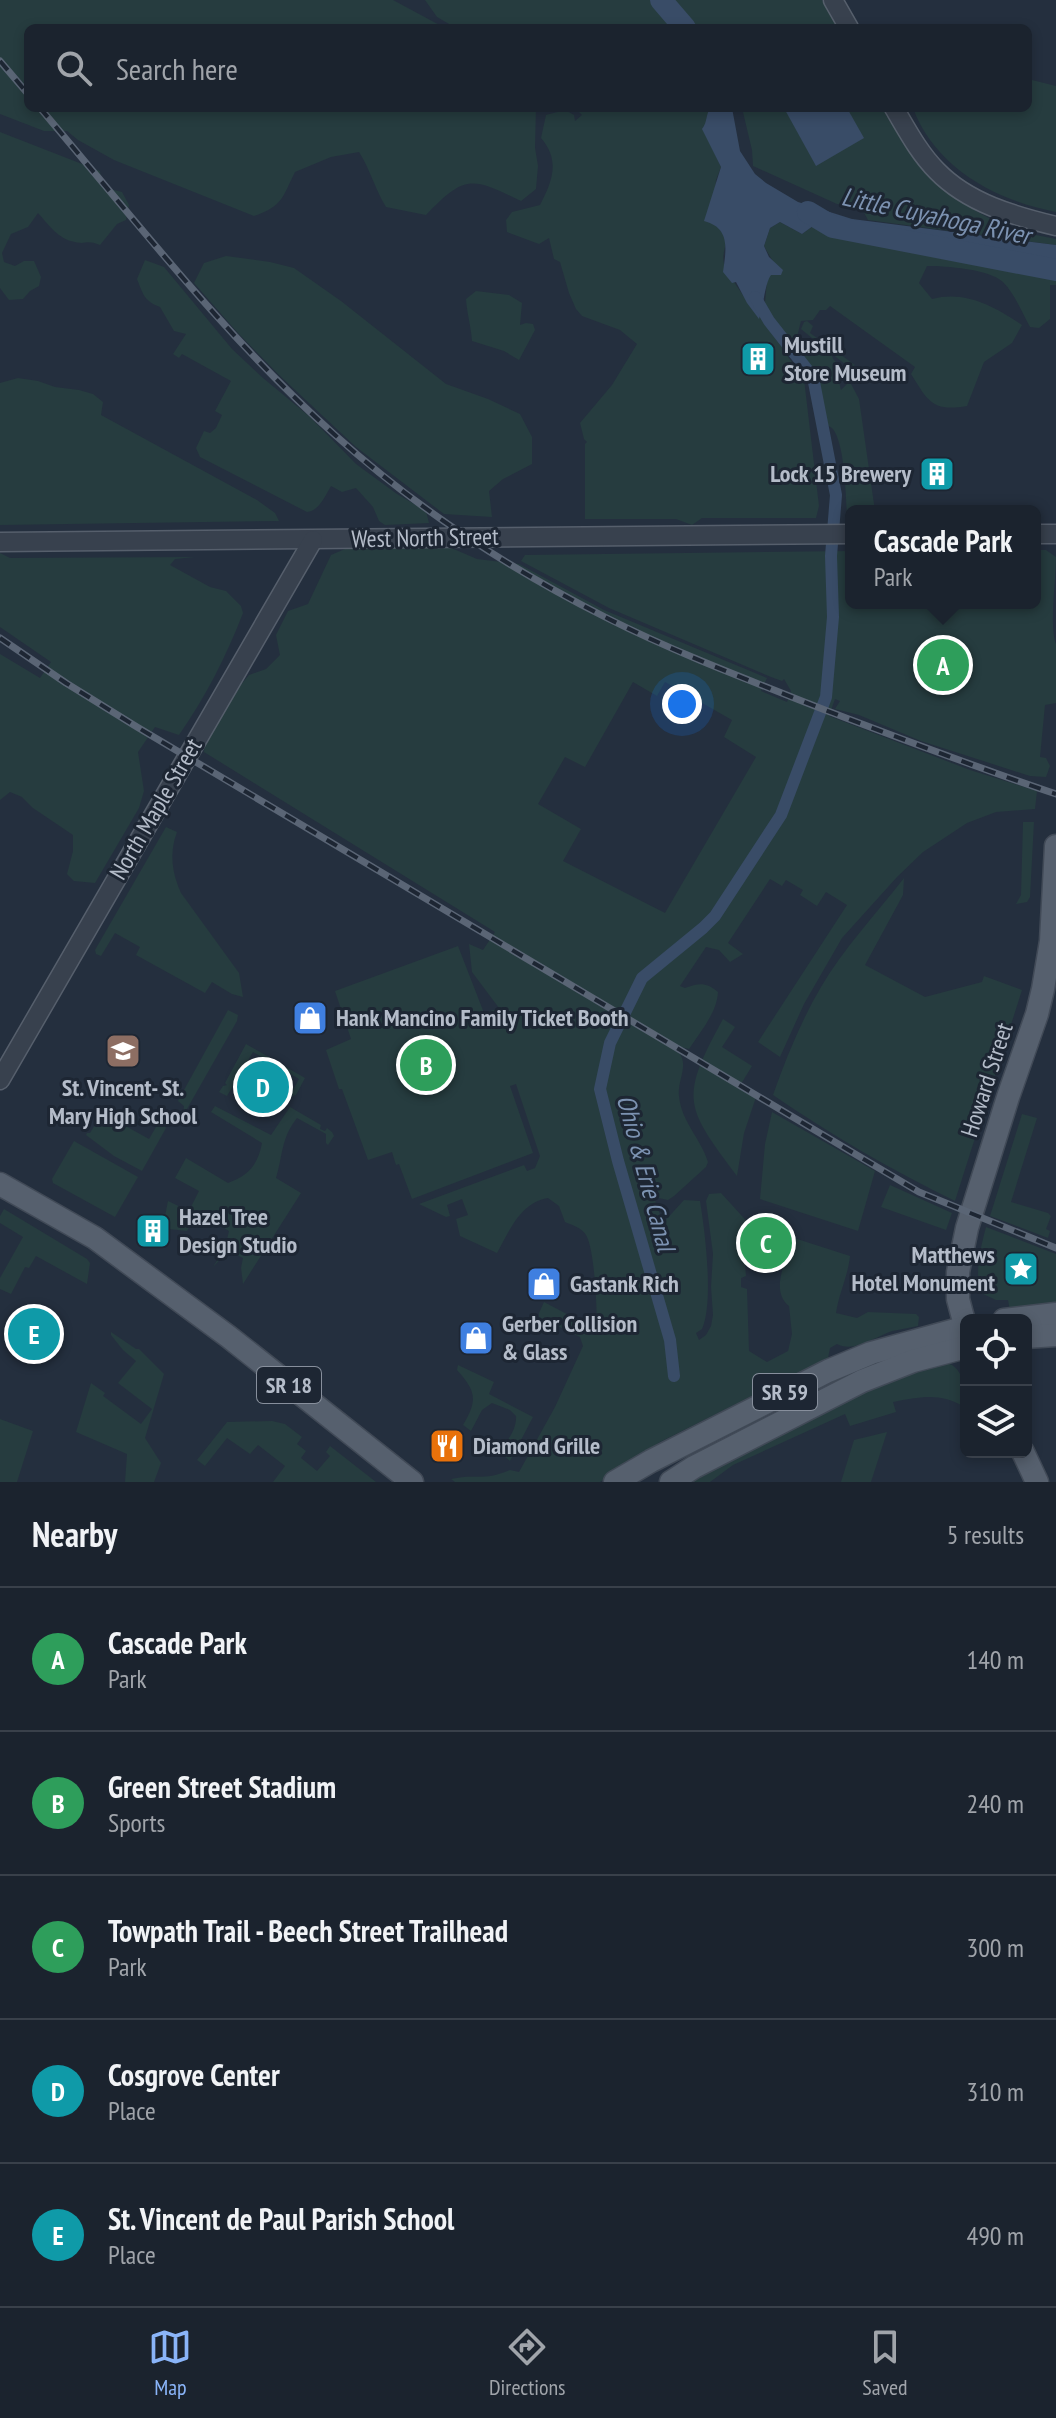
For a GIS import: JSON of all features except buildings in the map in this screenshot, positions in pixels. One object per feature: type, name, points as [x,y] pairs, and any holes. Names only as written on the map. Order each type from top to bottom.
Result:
[{"type":"main road","name":"Howard Street","points":[[962,1314],[958,1299],[958,1272],[971,1216],[1043,989],[1051,941],[1056,846]]},
{"type":"main road","name":"SR 18","points":[[0,1184],[95,1238],[229,1337],[412,1482]]},
{"type":"main road","points":[[1032,1317],[1056,1314]]},
{"type":"main road","name":"SR 59","points":[[615,1482],[828,1371],[871,1353],[960,1330]]},
{"type":"main road","points":[[1032,1337],[1056,1335]]},
{"type":"main road","name":"SR 59","points":[[671,1482],[694,1467],[862,1381],[913,1361],[960,1349]]},
{"type":"main road","points":[[1026,1458],[1037,1482]]},
{"type":"street","points":[[833,0],[847,24]]},
{"type":"street","points":[[896,112],[938,173],[976,200],[1015,216],[1056,226]]},
{"type":"street","name":"West North Street","points":[[0,542],[845,534]]},
{"type":"street","name":"North Maple Street","points":[[0,1080],[313,540]]},
{"type":"green space","points":[[0,0],[393,0],[438,24],[24,24],[24,112],[536,112],[536,189],[521,201],[491,187],[470,184],[450,192],[426,215],[386,207],[359,152],[331,157],[295,172],[276,205],[254,216],[114,160],[67,131],[44,131],[0,114]]},
{"type":"green space","points":[[425,0],[822,0],[837,24],[449,24],[437,17]]},
{"type":"green space","points":[[1032,80],[1056,86],[1056,212],[1012,200],[971,178],[936,148],[915,112],[1032,112]]},
{"type":"green space","points":[[569,112],[574,115],[575,121],[582,115],[579,112],[709,112],[707,130],[721,167],[716,180],[713,223],[726,240],[724,264],[759,318],[765,303],[767,280],[775,265],[764,246],[770,228],[780,222],[802,234],[813,226],[833,227],[1056,270],[1056,285],[1050,285],[1050,319],[1039,328],[1030,327],[1011,292],[1003,282],[988,274],[927,266],[919,283],[932,299],[957,297],[980,302],[1022,325],[1012,343],[984,362],[967,406],[946,407],[938,406],[927,398],[911,374],[915,367],[830,306],[820,310],[813,320],[801,321],[795,341],[783,350],[804,379],[819,506],[816,518],[702,518],[692,525],[676,519],[585,519],[587,442],[580,423],[612,385],[637,344],[620,330],[582,316],[569,293],[560,262],[554,259],[549,238],[539,244],[507,232],[506,220],[512,212],[540,205],[548,187],[552,170],[551,154],[541,138],[546,115]]},
{"type":"green space","points":[[743,112],[884,112],[908,148],[952,195],[990,219],[1013,229],[1056,239],[1056,245],[868,220],[861,207],[837,204],[753,166]]},
{"type":"green space","points":[[0,132],[100,171],[102,187],[122,192],[129,205],[126,220],[117,224],[100,245],[64,238],[38,213],[28,227],[11,234],[2,253],[4,262],[15,266],[24,261],[34,261],[41,277],[39,286],[23,299],[9,300],[0,288]]},
{"type":"green space","points":[[226,256],[294,268],[446,384],[520,414],[532,437],[532,464],[503,479],[489,491],[492,517],[444,514],[356,447],[278,374],[194,283],[204,263]]},
{"type":"green space","points":[[145,260],[164,267],[232,349],[309,416],[356,464],[426,511],[429,523],[385,525],[356,488],[342,492],[331,486],[318,506],[307,512],[200,457],[196,448],[204,431],[210,433],[216,428],[222,415],[215,411],[231,381],[182,354],[179,358],[173,354],[186,334],[174,331],[160,307],[150,302],[143,293],[137,279]]},
{"type":"green space","points":[[476,291],[509,295],[522,303],[520,325],[533,324],[535,330],[519,360],[504,351],[472,341],[466,299]]},
{"type":"green space","points":[[804,322],[813,326],[810,333],[855,365],[850,368],[831,353],[845,371],[838,378],[841,390],[851,384],[859,399],[874,505],[846,505],[837,437],[833,429],[818,419],[811,384],[794,358],[796,346],[806,340],[828,351],[801,329]]},
{"type":"green space","points":[[18,378],[93,394],[103,402],[101,415],[257,500],[275,513],[279,521],[0,525],[0,383]]},
{"type":"green space","points":[[442,544],[477,559],[519,564],[604,610],[767,678],[761,691],[787,702],[791,691],[784,679],[771,677],[609,608],[521,561],[525,555],[845,551],[845,609],[1041,609],[1041,550],[1056,557],[1053,615],[1056,703],[1045,705],[1040,757],[1046,758],[1050,766],[1046,777],[1030,776],[921,741],[859,715],[835,709],[840,701],[835,699],[829,716],[970,770],[1037,791],[1035,809],[996,812],[967,823],[923,852],[897,877],[842,938],[804,1004],[780,1057],[758,1042],[847,905],[826,892],[817,906],[800,895],[803,890],[786,880],[782,886],[770,879],[728,943],[743,954],[730,962],[719,950],[706,947],[680,986],[685,988],[702,984],[718,992],[715,1007],[703,1029],[689,1049],[681,1047],[678,1052],[683,1062],[679,1090],[681,1105],[708,1162],[668,1200],[654,1197],[663,1223],[684,1200],[700,1201],[708,1285],[706,1317],[702,1329],[696,1333],[699,1340],[706,1335],[713,1315],[713,1254],[706,1201],[709,1194],[721,1193],[752,1227],[743,1231],[746,1276],[741,1278],[741,1287],[747,1289],[749,1351],[767,1362],[788,1351],[792,1334],[789,1306],[783,1299],[780,1283],[794,1238],[850,1256],[836,1313],[857,1318],[868,1312],[916,1314],[919,1317],[918,1326],[892,1331],[850,1347],[837,1344],[830,1348],[828,1358],[660,1442],[600,1482],[455,1482],[451,1479],[492,1476],[510,1470],[519,1472],[555,1407],[583,1346],[580,1337],[539,1317],[539,1313],[544,1302],[597,1330],[592,1254],[586,1235],[565,1222],[559,1206],[548,1198],[530,1205],[523,1212],[497,1253],[460,1236],[456,1219],[468,1215],[462,1199],[447,1205],[450,1216],[446,1217],[419,1204],[524,1165],[527,1171],[535,1168],[540,1156],[516,1084],[510,1086],[533,1153],[412,1199],[392,1152],[368,1160],[326,1050],[351,1039],[335,991],[458,946],[484,1013],[499,1008],[472,972],[469,944],[483,950],[495,932],[204,752],[205,738],[235,692],[249,675],[266,669],[280,655],[276,635],[288,611],[308,604],[331,555],[352,546]],"holes":[[[633,682],[657,696],[665,682],[732,720],[724,737],[756,757],[665,913],[563,861],[581,829],[538,804],[565,757],[585,767]]]},
{"type":"green space","points":[[0,553],[10,558],[195,557],[175,559],[170,565],[210,587],[226,591],[241,606],[243,613],[223,660],[179,735],[155,727],[138,752],[144,791],[139,808],[95,883],[74,881],[67,874],[73,851],[73,835],[22,797],[10,792],[0,800],[0,654],[40,678],[51,662],[0,627]]},
{"type":"green space","points":[[1023,822],[1034,822],[1030,897],[1027,902],[1016,904],[1021,895]]},
{"type":"green space","points":[[166,827],[177,832],[173,863],[181,893],[239,973],[243,997],[212,982],[205,993],[136,955],[140,947],[115,933],[101,956],[96,954],[95,950]]},
{"type":"green space","points":[[904,878],[903,895],[865,965],[925,997],[982,982],[984,976],[1022,990],[955,1201],[862,1151],[773,1095],[794,1040],[821,987]]},
{"type":"green space","points":[[228,1010],[238,1015],[237,1021],[183,1116],[184,1106],[178,1101]]},
{"type":"green space","points":[[723,1019],[735,1027],[722,1047],[752,1066],[741,1084],[757,1094],[744,1133],[737,1176],[707,1133],[694,1101],[699,1067]]},
{"type":"green space","points":[[246,1044],[305,1078],[296,1095],[287,1103],[299,1079],[253,1052],[227,1096],[219,1092],[227,1085],[225,1083]]},
{"type":"green space","points":[[215,1106],[271,1135],[290,1107],[321,1125],[320,1129],[325,1131],[327,1128],[334,1136],[328,1145],[326,1134],[297,1118],[292,1125],[276,1178],[301,1193],[243,1284],[243,1258],[228,1251],[213,1267],[225,1248],[229,1231],[198,1212],[187,1231],[168,1229],[154,1241],[164,1221],[168,1201],[189,1211],[199,1191],[175,1178],[186,1158],[228,1183],[246,1173],[258,1158],[262,1143],[211,1112]]},
{"type":"green space","points":[[772,1112],[875,1171],[858,1231],[760,1199],[765,1144]]},
{"type":"green space","points":[[102,1113],[149,1139],[163,1115],[166,1128],[142,1171],[114,1156],[86,1135]]},
{"type":"green space","points":[[1022,1114],[1037,1118],[1011,1202],[1048,1213],[1051,1216],[1046,1229],[1050,1231],[1048,1238],[990,1216]]},
{"type":"green space","points":[[74,1141],[138,1177],[115,1217],[53,1183],[52,1179]]},
{"type":"green space","points":[[890,1185],[952,1213],[946,1230],[881,1207]]},
{"type":"green space","points":[[4,1209],[87,1259],[90,1263],[87,1284],[36,1256],[29,1268],[25,1267],[11,1294],[0,1289],[0,1278],[23,1237],[0,1223]]},
{"type":"green space","points":[[986,1227],[1056,1254],[1056,1306],[1010,1311],[1008,1300],[996,1300],[981,1293],[978,1269]]},
{"type":"green space","points":[[111,1332],[139,1349],[164,1374],[145,1438],[161,1463],[154,1482],[125,1482],[127,1454],[76,1432],[91,1383],[105,1393],[103,1396],[141,1424],[152,1409],[118,1383],[136,1361],[123,1350]]},
{"type":"green space","points":[[946,1362],[960,1374],[960,1405],[922,1397],[893,1402],[896,1412],[850,1426],[845,1414],[733,1465],[710,1482],[683,1482],[898,1375]]},
{"type":"green space","points":[[458,1365],[494,1382],[489,1394],[533,1417],[510,1461],[498,1451],[511,1435],[516,1416],[510,1410],[492,1403],[482,1410],[471,1431],[463,1425],[473,1396],[457,1370]]},
{"type":"green space","points":[[0,1419],[33,1431],[17,1482],[0,1482]]},
{"type":"green space","points":[[272,1421],[285,1424],[302,1437],[297,1444],[306,1451],[301,1458],[317,1471],[330,1456],[326,1452],[330,1446],[376,1482],[273,1482],[285,1466],[258,1445],[250,1454],[227,1438],[205,1466],[197,1460],[227,1422]]},
{"type":"green space","points":[[887,1432],[871,1482],[841,1482],[854,1440]]},
{"type":"water","points":[[733,112],[740,151],[755,174],[798,202],[852,219],[1056,245],[1056,270],[833,227],[813,226],[802,234],[780,222],[770,228],[764,246],[769,257],[783,270],[781,275],[771,275],[769,279],[759,319],[736,282],[732,283],[723,272],[723,234],[713,224],[704,221],[721,167],[702,129],[708,113]]},
{"type":"water","points":[[786,112],[849,112],[864,138],[816,166]]},
{"type":"waterway","name":"Little Cuyahoga River","points":[[661,0],[682,24]]},
{"type":"waterway","name":"Little Cuyahoga River","points":[[808,212],[833,227],[1056,270]]},
{"type":"waterway","name":"Ohio & Erie Canal","points":[[674,1376],[670,1340],[600,1089],[610,1043],[642,978],[715,916],[781,815],[826,697],[833,617],[831,556],[836,495],[813,377],[769,321],[755,297]]},
{"type":"railway","points":[[0,61],[24,89]]},
{"type":"railway","points":[[43,112],[182,277],[256,358],[366,462],[464,535],[569,598],[659,643],[825,710],[1056,794]]},
{"type":"railway","points":[[0,638],[137,727],[919,1192],[1056,1248]]},
{"type":"place","name":"Mustill Store Museum","points":[[758,359]]},
{"type":"place","name":"Lock 15 Brewery","points":[[937,474]]},
{"type":"place","name":"Cascade Park","points":[[943,665]]},
{"type":"place","name":"Hank Mancino Family Ticket Booth","points":[[310,1018]]},
{"type":"place","name":"St. Vincent- St. Mary High School","points":[[123,1051]]},
{"type":"place","name":"Green Street Stadium","points":[[426,1065]]},
{"type":"place","name":"Cosgrove Center","points":[[263,1087]]},
{"type":"place","name":"Hazel Tree Design Studio","points":[[153,1231]]},
{"type":"place","name":"Towpath Trail - Beech Street Trailhead","points":[[766,1243]]},
{"type":"place","name":"Matthews Hotel Monument","points":[[1021,1269]]},
{"type":"place","name":"Gastank Rich","points":[[544,1284]]},
{"type":"place","name":"St. Vincent de Paul Parish School","points":[[34,1334]]},
{"type":"place","name":"Gerber Collision & Glass","points":[[476,1338]]},
{"type":"place","name":"Diamond Grille","points":[[447,1446]]}]
